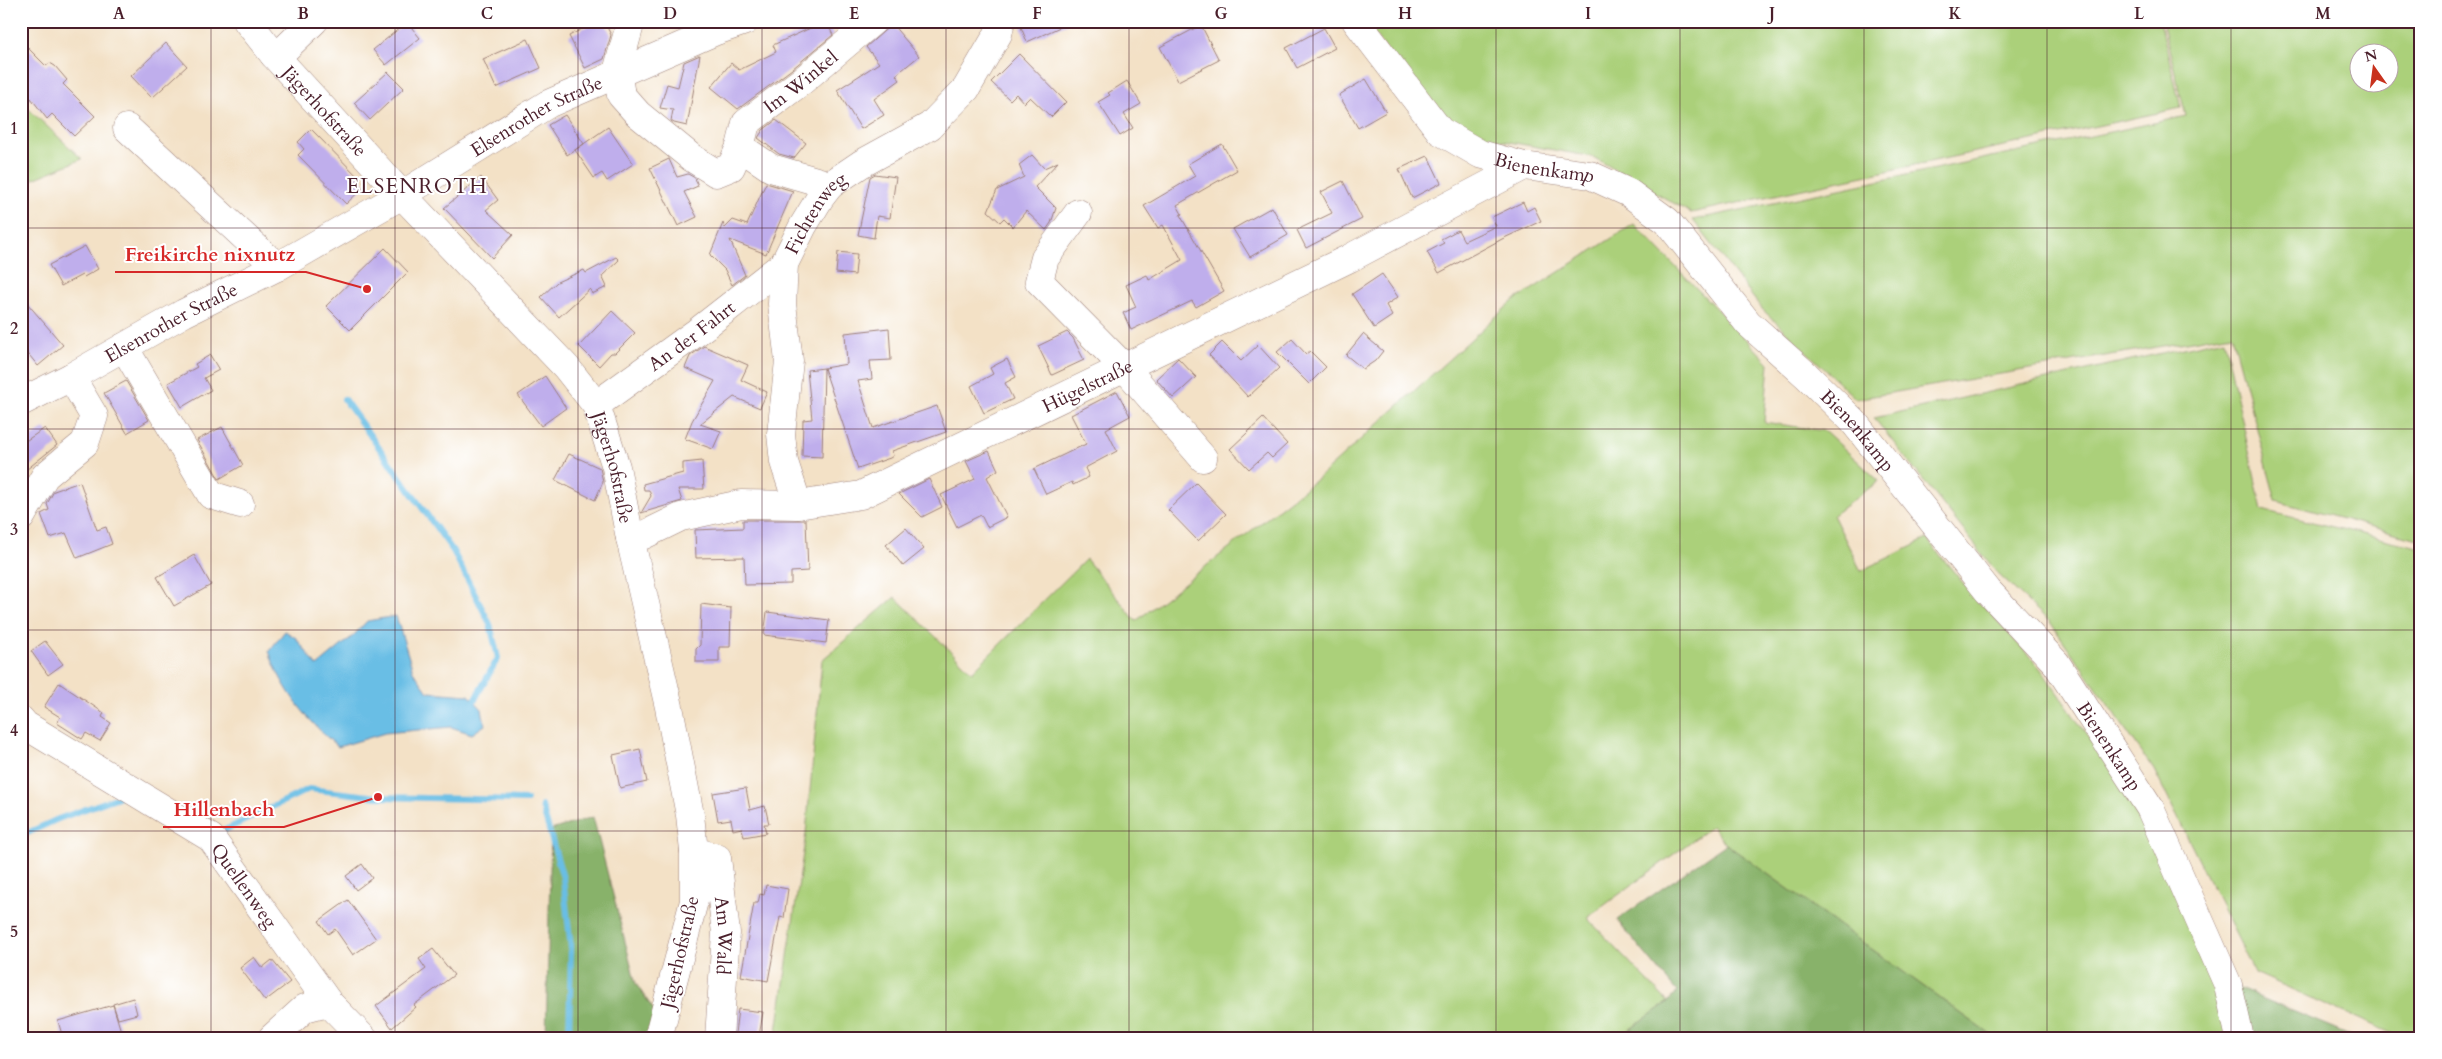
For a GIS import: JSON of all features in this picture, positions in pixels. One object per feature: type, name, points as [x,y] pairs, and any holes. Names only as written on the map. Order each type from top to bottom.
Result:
[{"type":"street","name":"Jägerhofstraße","points":[[247,21],[274,55],[402,195],[566,366],[596,405],[616,467],[630,538],[671,716],[690,815],[694,851],[694,901],[658,1038]]},
{"type":"street","points":[[274,55],[286,48],[314,21]]},
{"type":"street","points":[[617,72],[631,21]]},
{"type":"street","name":"Elsenrother Straße","points":[[21,402],[71,377],[184,313],[277,267],[402,195],[548,104],[617,72],[745,21]]},
{"type":"street","name":"Im Winkel","points":[[617,72],[621,95],[638,114],[692,158],[716,174],[731,167],[740,147],[746,123],[802,81],[873,21]]},
{"type":"street","name":"Fichtenweg","points":[[798,505],[784,462],[781,434],[790,361],[782,304],[784,264],[803,226],[830,185],[861,164],[930,126],[966,88],[998,34],[1001,21]]},
{"type":"street","name":"Bienenkamp","points":[[1356,21],[1440,131],[1480,154],[1524,166],[1590,176],[1629,193],[1667,221],[1748,323],[1806,375],[1853,421],[1988,591],[2056,663],[2150,808],[2228,985],[2240,1038]]},
{"type":"street","points":[[127,128],[277,267]]},
{"type":"street","points":[[740,147],[771,168],[830,185]]},
{"type":"street","name":"Hügelstraße","points":[[630,538],[644,535],[682,517],[741,504],[798,505],[861,495],[1350,258],[1524,166]]},
{"type":"street","points":[[1078,213],[1045,258],[1039,281],[1125,368],[1203,458]]},
{"type":"street","name":"An der Fahrt","points":[[596,405],[697,332],[784,264]]},
{"type":"street","points":[[124,348],[211,495],[240,504]]},
{"type":"street","points":[[21,517],[45,476],[85,443],[94,416],[71,377]]},
{"type":"street","name":"Quellenweg","points":[[21,720],[26,725],[211,838],[328,1002],[363,1038]]},
{"type":"street","name":"Am Wald","points":[[694,851],[718,858],[726,932],[719,1038]]},
{"type":"street","points":[[272,1038],[305,1008],[328,1002]]},
{"type":"green space","points":[[1364,21],[2160,21],[2181,108],[1691,213],[1593,157],[1476,136],[1446,124]]},
{"type":"green space","points":[[2162,21],[2421,21],[2421,540],[2276,501],[2232,334],[1856,399],[1762,309],[1693,220],[2186,116]]},
{"type":"green space","points":[[21,102],[82,159],[21,184]]},
{"type":"green space","points":[[1634,224],[1769,363],[1764,422],[1825,431],[1879,481],[1833,515],[1861,571],[1927,539],[1963,583],[2040,668],[2127,792],[2226,993],[2235,1038],[1995,1038],[1726,844],[1712,826],[1587,918],[1668,1002],[1618,1038],[776,1038],[806,833],[822,660],[895,597],[972,672],[1086,559],[1136,621],[1317,479],[1512,302]]},
{"type":"green space","points":[[2224,339],[2262,510],[2421,548],[2421,1038],[2402,1038],[2255,973],[2154,770],[2050,622],[1999,575],[1874,418]]},
{"type":"green space","points":[[593,817],[636,984],[673,1038],[546,1038],[551,830]]},
{"type":"green space","points":[[1726,844],[1995,1038],[1618,1038],[1668,1002],[1677,992],[1617,920]]},
{"type":"green space","points":[[2235,987],[2357,1038],[2246,1038]]},
{"type":"water","points":[[396,616],[413,671],[428,692],[469,695],[482,709],[485,725],[472,734],[451,727],[385,733],[338,747],[297,704],[281,679],[269,651],[285,631],[296,638],[317,666],[353,636],[367,621]]},
{"type":"building","points":[[597,21],[604,21],[611,35],[604,59],[585,68],[569,36]]},
{"type":"building","points":[[826,21],[833,35],[792,69],[738,109],[711,87],[731,63],[739,70],[776,52],[773,45]]},
{"type":"building","points":[[1033,21],[1073,21],[1027,42],[1021,27]]},
{"type":"building","points":[[407,22],[420,38],[386,65],[373,50]]},
{"type":"building","points":[[892,24],[919,56],[896,75],[900,80],[874,99],[884,115],[861,129],[837,90],[879,63],[866,47]]},
{"type":"building","points":[[1201,25],[1219,60],[1178,81],[1160,47]]},
{"type":"building","points":[[1324,28],[1335,48],[1297,68],[1286,48]]},
{"type":"building","points":[[528,39],[541,68],[496,88],[483,59]]},
{"type":"building","points":[[21,41],[46,66],[50,63],[55,66],[67,80],[63,84],[95,116],[74,136],[52,114],[47,119],[31,98],[30,100],[21,91]]},
{"type":"building","points":[[166,43],[187,66],[152,98],[131,76]]},
{"type":"building","points":[[1019,54],[1066,102],[1051,117],[1030,97],[1024,103],[1016,94],[1010,100],[991,82]]},
{"type":"building","points":[[700,55],[687,126],[674,123],[671,121],[673,110],[660,108],[667,84],[678,87],[684,62]]},
{"type":"building","points":[[388,72],[404,88],[370,120],[354,103]]},
{"type":"building","points":[[1366,79],[1386,112],[1358,128],[1339,95]]},
{"type":"building","points":[[1127,81],[1141,104],[1124,114],[1133,128],[1120,136],[1098,102]]},
{"type":"building","points":[[565,115],[584,144],[567,155],[548,125]]},
{"type":"building","points":[[776,120],[806,143],[794,158],[779,154],[758,138],[763,130]]},
{"type":"building","points":[[608,127],[633,164],[607,181],[602,173],[594,178],[575,150]]},
{"type":"building","points":[[311,129],[366,185],[346,204],[298,155],[304,149],[298,142]]},
{"type":"building","points":[[1222,144],[1237,170],[1177,205],[1182,214],[1180,215],[1224,291],[1196,307],[1192,301],[1131,330],[1123,313],[1136,307],[1126,285],[1147,275],[1149,280],[1182,260],[1163,225],[1158,228],[1144,206],[1195,176],[1188,164]]},
{"type":"building","points":[[1032,155],[1044,168],[1058,162],[1035,187],[1056,208],[1051,223],[1046,230],[1026,211],[1013,227],[1004,218],[1000,222],[988,211],[997,190],[1024,177],[1019,165]]},
{"type":"building","points":[[1428,156],[1441,183],[1412,198],[1399,169]]},
{"type":"building","points":[[669,159],[677,177],[688,174],[695,178],[698,186],[684,192],[697,217],[678,226],[650,168]]},
{"type":"building","points":[[875,174],[896,177],[890,218],[877,216],[874,238],[858,235],[870,177]]},
{"type":"building","points":[[481,177],[498,200],[486,210],[513,235],[492,258],[444,208]]},
{"type":"building","points":[[1343,181],[1362,219],[1306,248],[1297,230],[1332,213],[1321,192]]},
{"type":"building","points":[[766,183],[793,191],[766,254],[730,240],[745,275],[732,285],[725,270],[710,255],[723,223],[725,228],[733,220],[747,225]]},
{"type":"building","points":[[1523,202],[1527,211],[1534,207],[1541,221],[1502,239],[1439,273],[1427,252],[1444,243],[1441,239],[1458,230],[1464,241],[1496,226],[1492,217]]},
{"type":"building","points":[[1272,207],[1288,235],[1250,257],[1233,229]]},
{"type":"building","points":[[85,246],[98,269],[61,286],[49,265]]},
{"type":"building","points":[[385,248],[408,272],[350,330],[326,306]]},
{"type":"building","points":[[838,252],[857,254],[855,275],[836,273]]},
{"type":"building","points":[[616,257],[619,260],[602,276],[607,287],[592,294],[590,289],[559,317],[541,297],[557,282],[584,270],[586,273]]},
{"type":"building","points":[[1382,274],[1398,297],[1386,305],[1392,316],[1374,328],[1352,294]]},
{"type":"building","points":[[21,296],[63,345],[38,366],[21,345]]},
{"type":"building","points":[[612,311],[635,333],[599,366],[579,346]]},
{"type":"building","points":[[889,328],[891,360],[870,361],[872,379],[858,381],[873,428],[937,406],[946,432],[892,451],[893,456],[890,458],[858,469],[824,368],[847,364],[845,333]]},
{"type":"building","points":[[1067,332],[1073,338],[1084,360],[1052,375],[1038,346]]},
{"type":"building","points":[[1363,334],[1383,351],[1375,361],[1363,369],[1346,355]]},
{"type":"building","points":[[1292,339],[1306,354],[1310,351],[1326,367],[1309,384],[1277,352]]},
{"type":"building","points":[[1222,342],[1241,361],[1258,345],[1279,368],[1248,397],[1209,355]]},
{"type":"building","points":[[704,346],[748,365],[741,380],[767,392],[760,408],[734,397],[700,424],[721,431],[713,449],[685,439],[692,421],[715,381],[685,368],[690,356]]},
{"type":"building","points":[[210,355],[219,370],[204,378],[211,390],[182,407],[168,383],[197,367],[195,364]]},
{"type":"building","points":[[1178,358],[1196,377],[1173,398],[1156,379]]},
{"type":"building","points":[[1007,359],[1016,377],[1005,383],[1013,399],[984,413],[971,386],[993,374],[990,368]]},
{"type":"building","points":[[824,368],[822,457],[802,456],[803,420],[812,419],[807,370]]},
{"type":"building","points":[[545,376],[566,408],[541,426],[518,395]]},
{"type":"building","points":[[126,381],[149,420],[127,433],[104,393]]},
{"type":"building","points":[[1117,391],[1130,416],[1106,429],[1117,451],[1085,468],[1089,477],[1073,485],[1072,482],[1046,494],[1034,469],[1086,444],[1071,415]]},
{"type":"building","points":[[1263,418],[1287,444],[1272,458],[1267,453],[1249,469],[1230,449]]},
{"type":"building","points":[[222,427],[243,465],[219,479],[197,440]]},
{"type":"building","points":[[45,428],[57,445],[21,474],[21,444]]},
{"type":"building","points":[[989,451],[998,470],[987,477],[1007,517],[987,527],[981,515],[957,527],[941,495],[975,479],[966,461]]},
{"type":"building","points":[[569,454],[600,468],[603,482],[595,500],[555,480]]},
{"type":"building","points":[[702,461],[704,489],[678,489],[682,501],[641,513],[651,496],[649,490],[644,490],[643,484],[683,473],[683,463]]},
{"type":"building","points":[[929,479],[942,507],[922,517],[899,494]]},
{"type":"building","points":[[80,482],[97,530],[106,527],[112,544],[77,558],[66,533],[50,538],[41,514],[49,510],[47,504],[54,491]]},
{"type":"building","points":[[1196,483],[1226,514],[1198,541],[1168,510]]},
{"type":"building","points":[[743,520],[806,520],[808,571],[791,572],[791,584],[745,585],[744,557],[696,558],[695,530],[743,528]]},
{"type":"building","points":[[906,528],[924,549],[903,566],[886,545]]},
{"type":"building","points":[[194,555],[211,585],[174,606],[157,577]]},
{"type":"building","points":[[701,604],[731,608],[730,647],[719,647],[719,662],[696,662],[696,649],[700,645]]},
{"type":"building","points":[[767,612],[829,620],[826,643],[764,635]]},
{"type":"building","points":[[45,641],[63,664],[48,675],[31,651]]},
{"type":"building","points":[[59,683],[104,713],[102,717],[111,723],[100,741],[86,733],[82,739],[57,723],[60,717],[44,707]]},
{"type":"building","points":[[640,749],[647,782],[620,788],[613,755]]},
{"type":"building","points":[[746,788],[750,810],[765,806],[769,824],[764,824],[766,833],[744,837],[742,828],[733,830],[731,819],[718,821],[713,793]]},
{"type":"building","points":[[362,864],[372,878],[356,890],[346,876]]},
{"type":"building","points":[[766,885],[788,889],[784,918],[780,917],[768,981],[741,976],[754,903],[758,903],[760,894],[764,895]]},
{"type":"building","points":[[348,900],[376,939],[353,955],[335,929],[328,934],[319,921]]},
{"type":"building","points":[[433,949],[454,975],[414,1005],[416,1007],[392,1028],[376,1006],[426,969],[419,959]]},
{"type":"building","points":[[254,957],[262,968],[272,960],[290,982],[265,1001],[240,968]]},
{"type":"building","points":[[133,998],[137,1014],[118,1019],[113,1004]]},
{"type":"building","points":[[113,1005],[123,1038],[63,1038],[58,1021]]},
{"type":"building","points":[[738,1009],[763,1012],[759,1037],[735,1034]]},
{"type":"waterway","points":[[344,399],[453,551],[490,624],[498,658],[474,701]]},
{"type":"waterway","points":[[219,833],[309,789],[378,797],[527,800]]},
{"type":"waterway","points":[[21,836],[58,819],[124,795]]},
{"type":"waterway","points":[[542,806],[563,878],[571,948],[569,1038]]},
{"type":"place","name":"Freikirche nixnutz","points":[[367,289]]},
{"type":"place","name":"Hillenbach","points":[[378,797]]},
{"type":"district","name":"ELSENROTH","points":[[417,186]]}]
